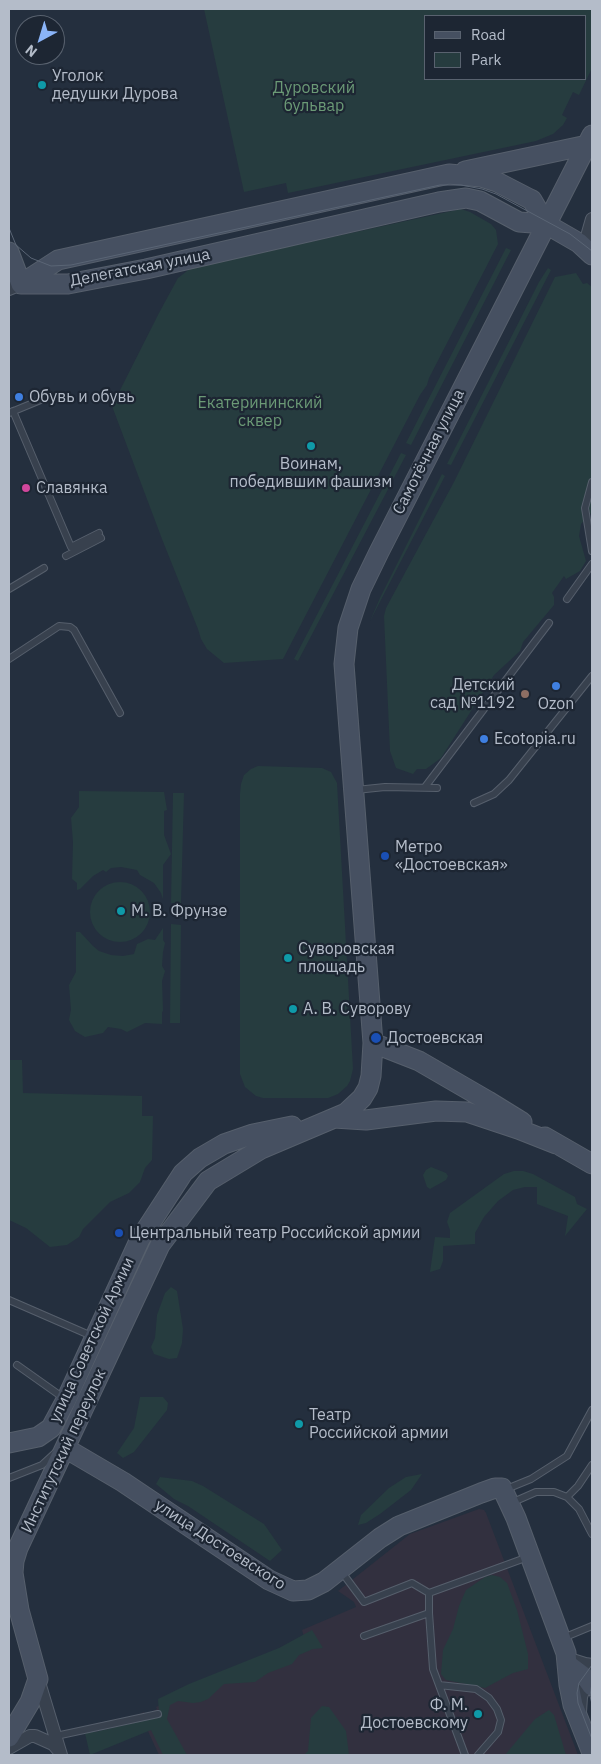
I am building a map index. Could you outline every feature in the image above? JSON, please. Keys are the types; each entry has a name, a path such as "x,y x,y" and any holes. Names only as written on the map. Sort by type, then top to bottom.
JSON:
{"main road":[{"name":"Делегатская улица","path":"15,286 58,260 590,142"},
{"name":"Самотёчная улица","path":"353,790 344,664 345,646 351,617 379,552 546,224 590,142"},
{"name":"Делегатская улица","path":"449,174 470,175 497,182 532,200 546,224"},
{"name":"Делегатская улица","path":"15,286 68,284 146,269 453,199 466,198 480,202 519,222 546,224"},
{"path":"546,224 588,251"},
{"path":"9,252 15,286"},
{"path":"336,1118 354,1107 368,1088 371,1076 373,1043 353,790"},
{"path":"373,1043 419,1061 592,1164"},
{"path":"336,1118 366,1120 436,1111 467,1112 556,1144"},
{"name":"улица Советской Армии","path":"9,1443 38,1437 51,1428 66,1400 140,1239 183,1173 200,1158 224,1144 253,1134 336,1118"},
{"name":"Институтский переулок","path":"38,1679 19,1610 12,1573 14,1561 18,1548 160,1245 200,1189 217,1174 261,1149 305,1128 336,1118"},
{"name":"улица Достоевского","path":"65,1448 123,1482 269,1580 293,1591 308,1590 324,1582 380,1538 399,1526 503,1494"},
{"path":"503,1494 560,1639 567,1661 572,1698 592,1753"},
{"path":"567,1661 591,1675"},
{"path":"9,1737 30,1702 38,1679"}],"street":[{"path":"588,251 592,219"},
{"path":"579,1719 580,1697 591,1675"},
{"name":"Институтский переулок","path":"38,1679 60,1753"},
{"name":"Институтский переулок","path":"9,1748 30,1736 35,1736 53,1744 60,1753"}],"lane":[{"path":"43,399 11,412 71,547 100,536"},
{"path":"592,482 585,508 592,551"},
{"path":"66,556 91,540"},
{"path":"567,599 592,564"},
{"path":"9,589 44,568"},
{"path":"425,787 549,623"},
{"path":"9,659 59,626 70,627 74,630 120,713"},
{"path":"474,804 494,794 509,780 592,676"},
{"path":"353,790 385,787 437,788"},
{"path":"9,1300 95,1337"},
{"path":"17,1366 66,1400"},
{"path":"503,1494 567,1456 592,1410"},
{"path":"9,1478 42,1465 53,1456 75,1428"},
{"path":"567,1497 578,1486 592,1465"},
{"path":"503,1494 554,1492 567,1497 579,1509 592,1534"},
{"path":"429,1593 529,1557"},
{"path":"340,1570 364,1602 412,1583 429,1593"},
{"path":"429,1593 433,1669 465,1755"},
{"path":"364,1636 429,1613"},
{"path":"560,1639 592,1626"},
{"path":"439,1685 476,1689 489,1698 497,1709 501,1720 498,1732 478,1755"},
{"path":"56,1736 158,1714"}],"shaded area":[{"path":"479,1509 484,1510 486,1513 578,1755 159,1755 140,1714 144,1712 145,1715 157,1709 156,1707 304,1637 302,1630 356,1607 354,1602 338,1591 410,1534"}],"green space":[{"name":"Дуровский бульвар","path":"204,9 592,9 592,68 579,95 573,92 562,115 567,118 563,125 553,134 536,141 288,193 286,183 244,192"},
{"name":"Екатерининский сквер","path":"461,209 491,224 496,230 498,244 427,385 420,395 283,659 224,663 207,649 201,639 112,406 159,313 178,278 191,268"},
{"path":"506,248 511,250 411,445 406,443"},
{"path":"548,268 551,270 451,465 447,464 539,282"},
{"path":"576,273 583,284 587,283 592,287 592,512 581,524 579,536 586,561 580,571 566,579 564,576 552,593 554,605 523,642 520,651 494,675 441,758 426,769 417,769 413,774 396,768 390,751 384,616 386,608 454,482 555,277"},
{"path":"401,453 406,455 298,661 294,659"},
{"path":"442,474 445,476 370,621 380,598"},
{"path":"258,766 322,768 331,772 337,783 353,1069 347,1086 338,1094 328,1098 263,1098 256,1096 245,1087 240,1074 240,794 244,775"},
{"path":"79,791 164,792 167,810 164,811 164,835 171,854 163,865 163,899 154,883 140,875 137,870 121,867 111,868 106,872 103,870 77,890 77,883 72,879 73,842 71,818 79,807"},
{"path":"173,793 184,793 181,903 171,903"},
{"path":"120,882 137,887 145,895 150,912 145,929 137,937 120,942 103,937 95,929 90,912 95,895 103,887"},
{"path":"171,924 181,925 180,1023 170,1023"},
{"path":"163,928 163,940 165,943 162,966 165,971 162,981 162,1024 145,1023 127,1032 108,1027 103,1033 85,1037 75,1031 69,1020 71,1010 69,985 76,972 76,932 80,932 99,951 123,956 134,954 137,944 148,939 155,940"},
{"path":"9,1060 22,1060 23,1093 142,1096 142,1116 153,1116 152,1160 145,1168 140,1182 129,1193 110,1202 83,1229 79,1237 67,1245 50,1247 26,1228 9,1220"},
{"path":"431,1167 446,1173 448,1176 446,1180 430,1189 427,1187 423,1175"},
{"path":"514,1171 533,1174 575,1197 577,1204 587,1209 565,1236 568,1216 537,1204 537,1187 513,1190 498,1201 484,1217 475,1233 475,1244 443,1246 443,1261 440,1269 430,1272 435,1237 450,1238 447,1222 450,1213 504,1174"},
{"path":"171,1287 177,1291 183,1329 182,1343 177,1358 169,1359 154,1354 151,1347 155,1338 157,1315 165,1293"},
{"path":"140,1397 163,1397 168,1403 167,1410 134,1452 123,1458 117,1453 134,1428"},
{"path":"422,1474 411,1490 380,1514 366,1523 358,1525 361,1515 389,1488 406,1477"},
{"path":"160,1477 192,1481 203,1486 264,1524 282,1550 270,1561 188,1506 174,1499 156,1484"},
{"path":"492,1575 500,1577 507,1583 517,1610 528,1654 528,1669 513,1673 485,1688 446,1680 441,1674 443,1650 453,1629 459,1606 466,1590 485,1577"},
{"path":"312,1630 323,1648 313,1649 299,1655 292,1664 268,1673 255,1682 224,1684 208,1699 201,1702 178,1701 170,1705 167,1719 187,1755 163,1755 151,1730 90,1755 84,1729 95,1732 133,1723 159,1712 158,1699 189,1684 279,1648"},
{"path":"322,1706 329,1707 346,1731 349,1755 304,1755 308,1751 311,1718"},
{"path":"549,1710 554,1715 566,1755 505,1755 535,1719"}],"tram line":[{"path":"9,228 16,245 31,258 51,266 71,265 440,185 461,185 496,194 570,234 592,251"},
{"path":"592,1665 579,1683 577,1693 578,1703 592,1739"},
{"path":"592,1683 590,1696 592,1704"}],"place":[{"name":"Уголок дедушки Дурова","path":"42,85"},
{"name":"Обувь и обувь","path":"19,397"},
{"name":"Воинам, победившим фашизм","path":"311,446"},
{"name":"Славянка","path":"26,488"},
{"name":"Ozon","path":"556,686"},
{"name":"Детский сад №1192","path":"525,694"},
{"name":"Ecotopia.ru","path":"484,739"},
{"name":"Метро «Достоевская»","path":"385,856"},
{"name":"М. В. Фрунзе","path":"121,911"},
{"name":"Суворовская площадь","path":"288,958"},
{"name":"А. В. Суворову","path":"293,1009"},
{"name":"Достоевская","path":"376,1038"},
{"name":"Центральный театр Российской армии","path":"119,1233"},
{"name":"Театр Российской армии","path":"299,1424"},
{"name":"Ф. М. Достоевскому","path":"478,1714"}]}
